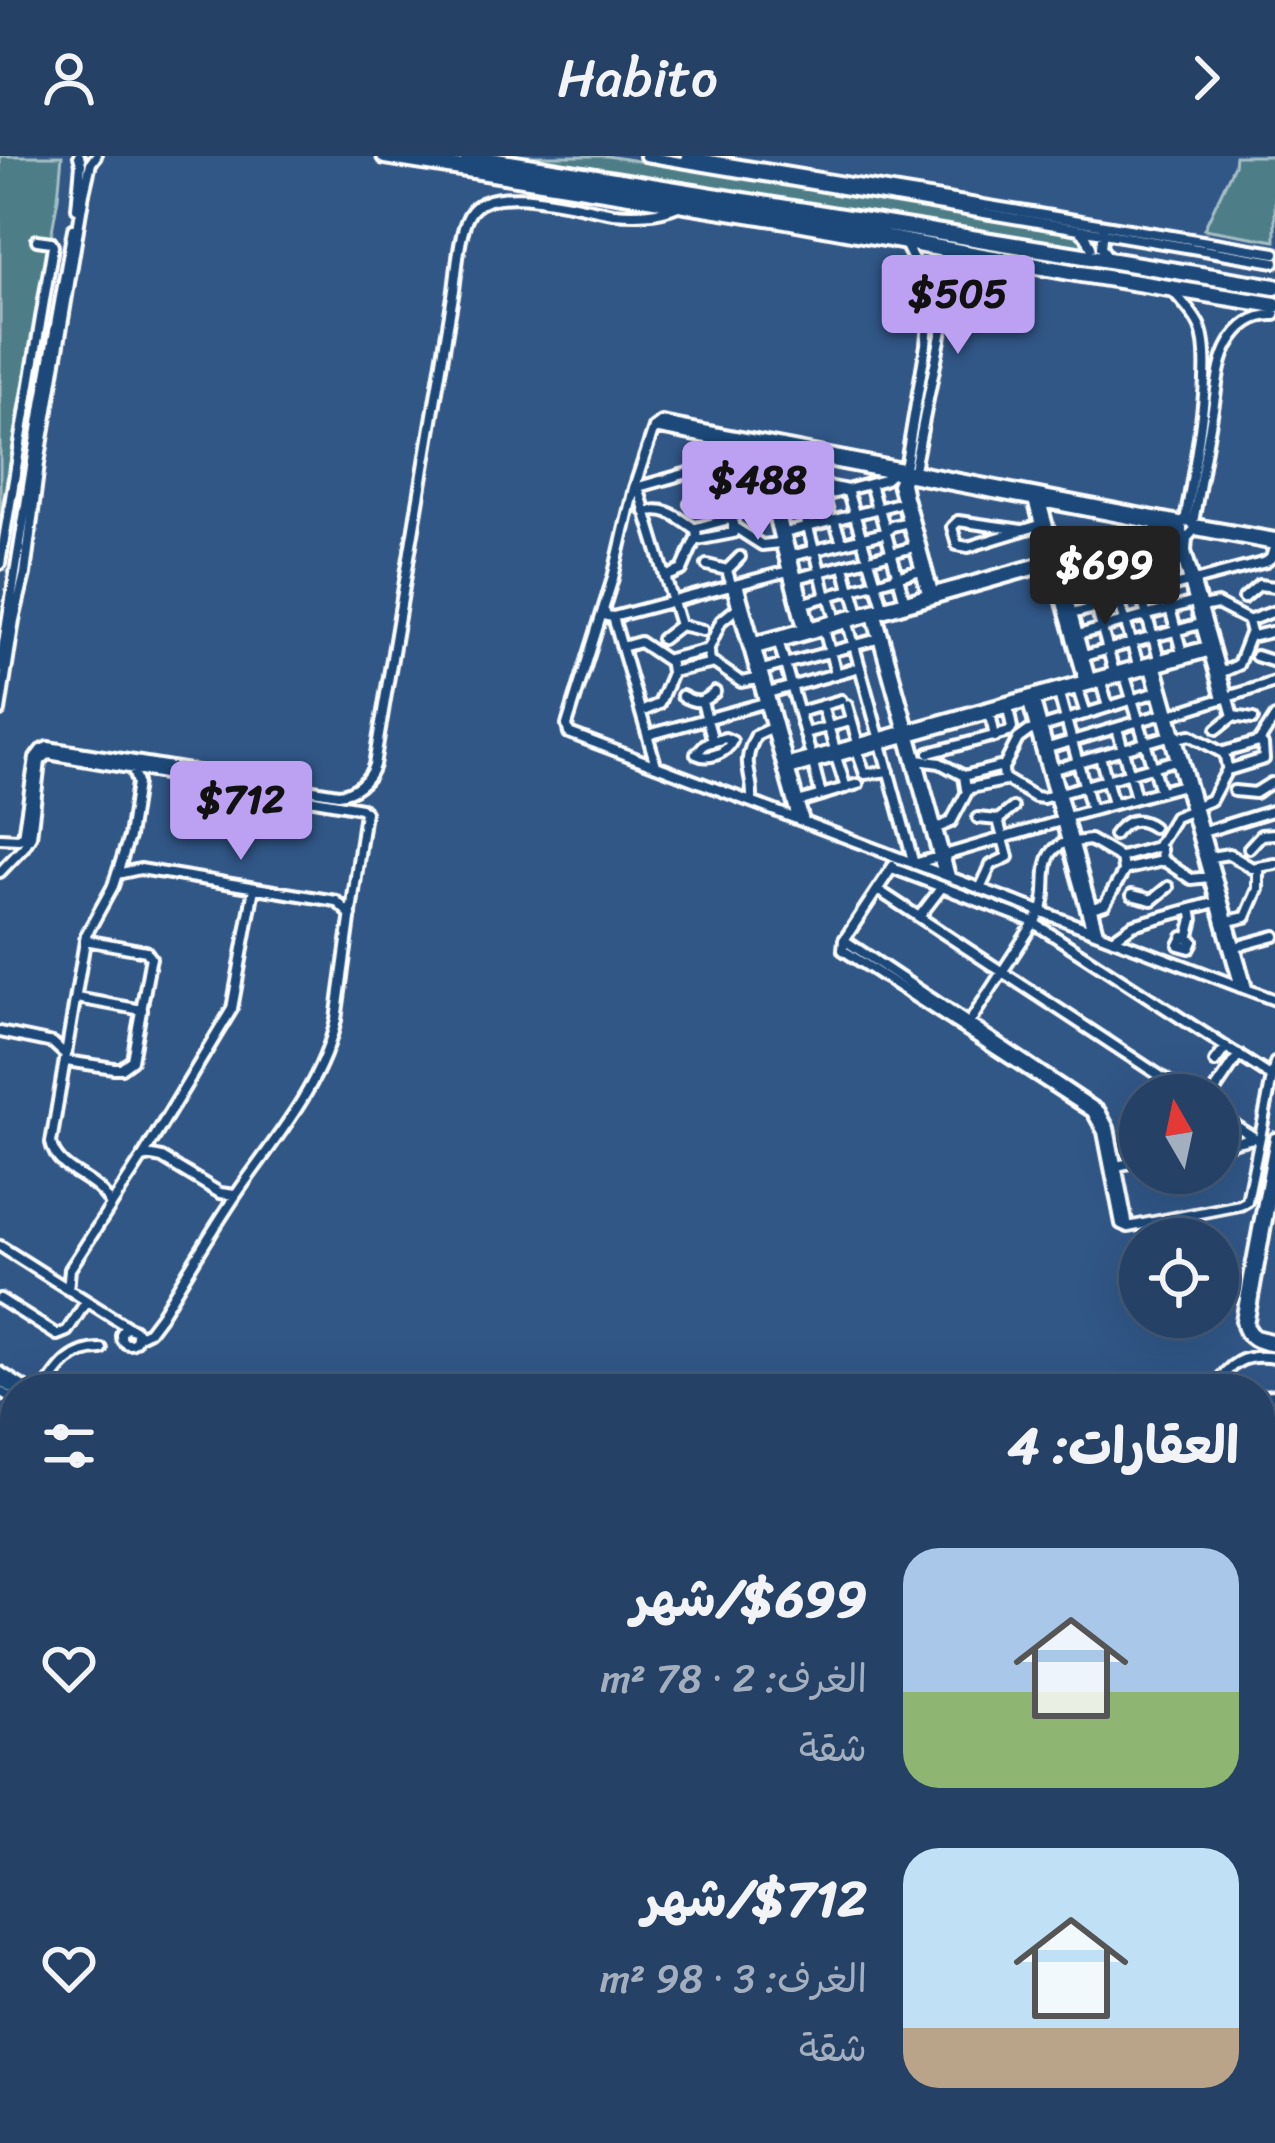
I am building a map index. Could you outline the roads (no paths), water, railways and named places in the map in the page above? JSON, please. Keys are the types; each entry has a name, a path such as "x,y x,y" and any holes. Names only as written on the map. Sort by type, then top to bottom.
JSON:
{"highway":[{"path":"386,156 1275,305"},
{"path":"466,156 1084,251 1275,287"}],"street":[{"path":"0,668 39,464 81,193 79,156"},
{"path":"81,193 95,156"},
{"path":"645,156 1275,258"},
{"path":"686,156 752,170"},
{"path":"3,840 23,836 35,758 46,748 341,794 370,776 466,222 476,207 504,197 630,214 659,212 685,203"},
{"path":"931,200 1077,228 1100,227 1162,238"},
{"path":"1084,251 1100,227"},
{"path":"1100,227 1107,255"},
{"path":"1077,228 1086,236 1084,251"},
{"path":"1107,255 1108,242 1121,234"},
{"path":"0,564 53,246 37,240"},
{"path":"903,241 928,292 912,457"},
{"path":"930,593 897,482 912,457 948,300 964,279 1013,262"},
{"path":"1171,289 1195,317 1205,346 1205,378 1183,531 1183,561 1192,582"},
{"path":"1224,699 1183,531 1226,350 1249,322 1275,315"},
{"path":"928,322 942,325"},
{"path":"1183,531 1096,508 662,422 653,428 608,614 567,730 1275,1000"},
{"path":"653,428 759,450 833,458"},
{"path":"636,487 759,450"},
{"path":"759,450 774,502"},
{"path":"759,450 788,571 807,627"},
{"path":"790,478 795,454"},
{"path":"813,483 818,462"},
{"path":"698,470 704,491"},
{"path":"774,502 801,502 904,473"},
{"path":"778,481 790,478 847,490"},
{"path":"732,523 745,491 765,483"},
{"path":"870,484 905,603"},
{"path":"636,487 680,626"},
{"path":"985,487 1183,531 1275,543 1269,560 1071,618"},
{"path":"847,490 858,539 882,603"},
{"path":"704,491 724,494"},
{"path":"690,504 704,491"},
{"path":"824,496 842,543"},
{"path":"1037,501 1054,561"},
{"path":"1037,501 1071,618 1094,734"},
{"path":"801,502 834,614"},
{"path":"732,523 762,544 902,502"},
{"path":"902,502 930,593"},
{"path":"645,512 669,511 696,533"},
{"path":"1140,520 1143,533"},
{"path":"1022,530 958,521 952,530 961,548 992,540 1022,530 1040,524"},
{"path":"791,556 908,522"},
{"path":"696,533 732,523"},
{"path":"991,526 992,540"},
{"path":"755,645 1143,533 1183,531"},
{"path":"1100,549 1183,531"},
{"path":"665,578 682,570 696,533"},
{"path":"783,538 807,627"},
{"path":"797,578 914,547"},
{"path":"1116,547 1120,601 1138,665"},
{"path":"727,570 740,557"},
{"path":"1072,586 1081,588 1183,561"},
{"path":"1255,565 1259,585"},
{"path":"706,566 727,570"},
{"path":"844,566 856,606"},
{"path":"1159,567 1183,653"},
{"path":"727,570 755,645 801,821"},
{"path":"804,603 921,570"},
{"path":"608,614 788,571"},
{"path":"1135,574 1153,637 1157,692 1183,785 1203,832 1210,873 1228,921 1244,988"},
{"path":"777,642 807,627 874,615 930,593 986,580"},
{"path":"0,711 18,583"},
{"path":"734,585 737,608 761,676"},
{"path":"1090,585 1114,672"},
{"path":"1244,598 1259,585 1275,587"},
{"path":"1078,635 1198,605 1217,604 1248,620 1275,611"},
{"path":"672,673 709,664 721,621 737,608"},
{"path":"608,614 657,766"},
{"path":"874,615 942,856"},
{"path":"874,615 947,876"},
{"path":"1071,618 1084,656 1084,683"},
{"path":"847,619 914,864"},
{"path":"1220,673 1239,664 1251,633 1248,620"},
{"path":"1084,656 1203,623"},
{"path":"1203,623 1233,716"},
{"path":"662,639 680,626 703,630"},
{"path":"1251,633 1275,631"},
{"path":"824,633 836,674"},
{"path":"668,661 709,655 741,682 785,664 878,639"},
{"path":"802,640 807,658"},
{"path":"622,647 640,642 668,661 672,673 659,704 640,712"},
{"path":"777,642 810,752"},
{"path":"1084,683 1125,676 1183,653 1208,649"},
{"path":"908,733 1208,649"},
{"path":"1256,656 1275,662"},
{"path":"1155,665 1216,902 1244,988"},
{"path":"648,735 860,667"},
{"path":"1125,676 1160,791"},
{"path":"1101,682 1108,707"},
{"path":"1048,748 1275,682"},
{"path":"682,696 702,702 716,692"},
{"path":"1005,779 1003,768 1018,739 1039,728 1157,692"},
{"path":"789,766 1053,693"},
{"path":"1053,693 1091,810"},
{"path":"766,698 801,821"},
{"path":"702,702 713,741"},
{"path":"1032,702 1053,775"},
{"path":"799,712 844,703 862,771 868,775 889,771"},
{"path":"822,705 846,788"},
{"path":"934,729 934,752 975,742 1012,730 1008,708"},
{"path":"979,715 995,736"},
{"path":"975,742 979,715"},
{"path":"1217,729 1233,716 1253,719"},
{"path":"1223,753 1258,742 1275,717"},
{"path":"805,734 851,721"},
{"path":"952,724 957,746"},
{"path":"752,802 746,758 756,735 771,728"},
{"path":"1039,728 1095,932"},
{"path":"1117,728 1129,773 1131,820"},
{"path":"966,1026 1041,912 1047,899 1043,874 1058,845 1090,840 1121,858 1157,848 1174,817 1211,800 1228,768 1223,753 1190,735 1100,756 1053,775"},
{"path":"1258,742 1265,758"},
{"path":"789,766 859,748"},
{"path":"0,872 31,836 40,761 45,755 361,808 365,815 328,1049 309,1088 152,1329 135,1332 0,1246"},
{"path":"1100,756 1113,804"},
{"path":"1228,768 1265,758 1275,764"},
{"path":"918,760 940,763 964,776 1003,768"},
{"path":"937,828 951,822 968,790 1005,779 1035,797 1176,760"},
{"path":"111,1206 100,1189 61,1163 51,1140 85,940 125,853 137,783 132,767"},
{"path":"814,767 821,795"},
{"path":"137,783 150,770"},
{"path":"964,776 968,790"},
{"path":"1234,791 1255,794 1271,783"},
{"path":"798,802 858,784"},
{"path":"914,864 1183,785"},
{"path":"1250,848 1257,838 1271,834 1255,794"},
{"path":"978,818 998,820 1013,808"},
{"path":"1203,832 1275,810"},
{"path":"980,889 991,865 1008,857 998,820"},
{"path":"1114,836 1131,820 1153,827"},
{"path":"3,840 23,849"},
{"path":"1157,848 1163,860 1191,879 1210,873"},
{"path":"125,853 140,869"},
{"path":"1210,857 1228,854 1245,866 1258,868 1275,864"},
{"path":"898,858 844,940 843,950 1092,1112 1113,1167 1121,1223 1128,1227 1249,1198 1275,1064"},
{"path":"1088,901 1105,904 1124,871 1121,858"},
{"path":"1124,871 1163,860"},
{"path":"892,868 1034,922 1272,1077"},
{"path":"1228,921 1246,916 1258,889 1258,868"},
{"path":"117,874 140,869 336,901 356,892"},
{"path":"919,917 942,886"},
{"path":"1152,900 1168,887"},
{"path":"68,1290 70,1269 232,1009 254,888"},
{"path":"878,890 1157,1074"},
{"path":"1132,895 1152,900"},
{"path":"1152,900 1158,918"},
{"path":"336,901 352,916"},
{"path":"1113,939 1125,928 1216,902"},
{"path":"1188,938 1191,909"},
{"path":"1235,947 1275,936"},
{"path":"0,1032 47,1041 59,1046 66,1058 114,1068 127,1065 135,1054 149,954 85,940"},
{"path":"77,998 142,1010"},
{"path":"47,1041 70,1032"},
{"path":"1215,1062 1226,1047"},
{"path":"1227,1074 1239,1055"},
{"path":"1239,1127 1258,1138"},
{"path":"156,1134 162,1158"},
{"path":"1239,1142 1258,1138"},
{"path":"1275,1138 1248,1321 1248,1331 1275,1344"},
{"path":"142,1158 162,1158 220,1193 236,1195"},
{"path":"1113,1167 1119,1166"},
{"path":"1268,1194 1275,1175"},
{"path":"100,1189 121,1190"},
{"path":"220,1193 227,1210"},
{"path":"48,1277 70,1269"},
{"path":"0,1299 57,1335 67,1331 86,1302"},
{"path":"114,1344 115,1318"},
{"path":"55,1374 80,1353 133,1342 135,1332"},
{"path":"1223,1374 1244,1358 1275,1358"}]}
